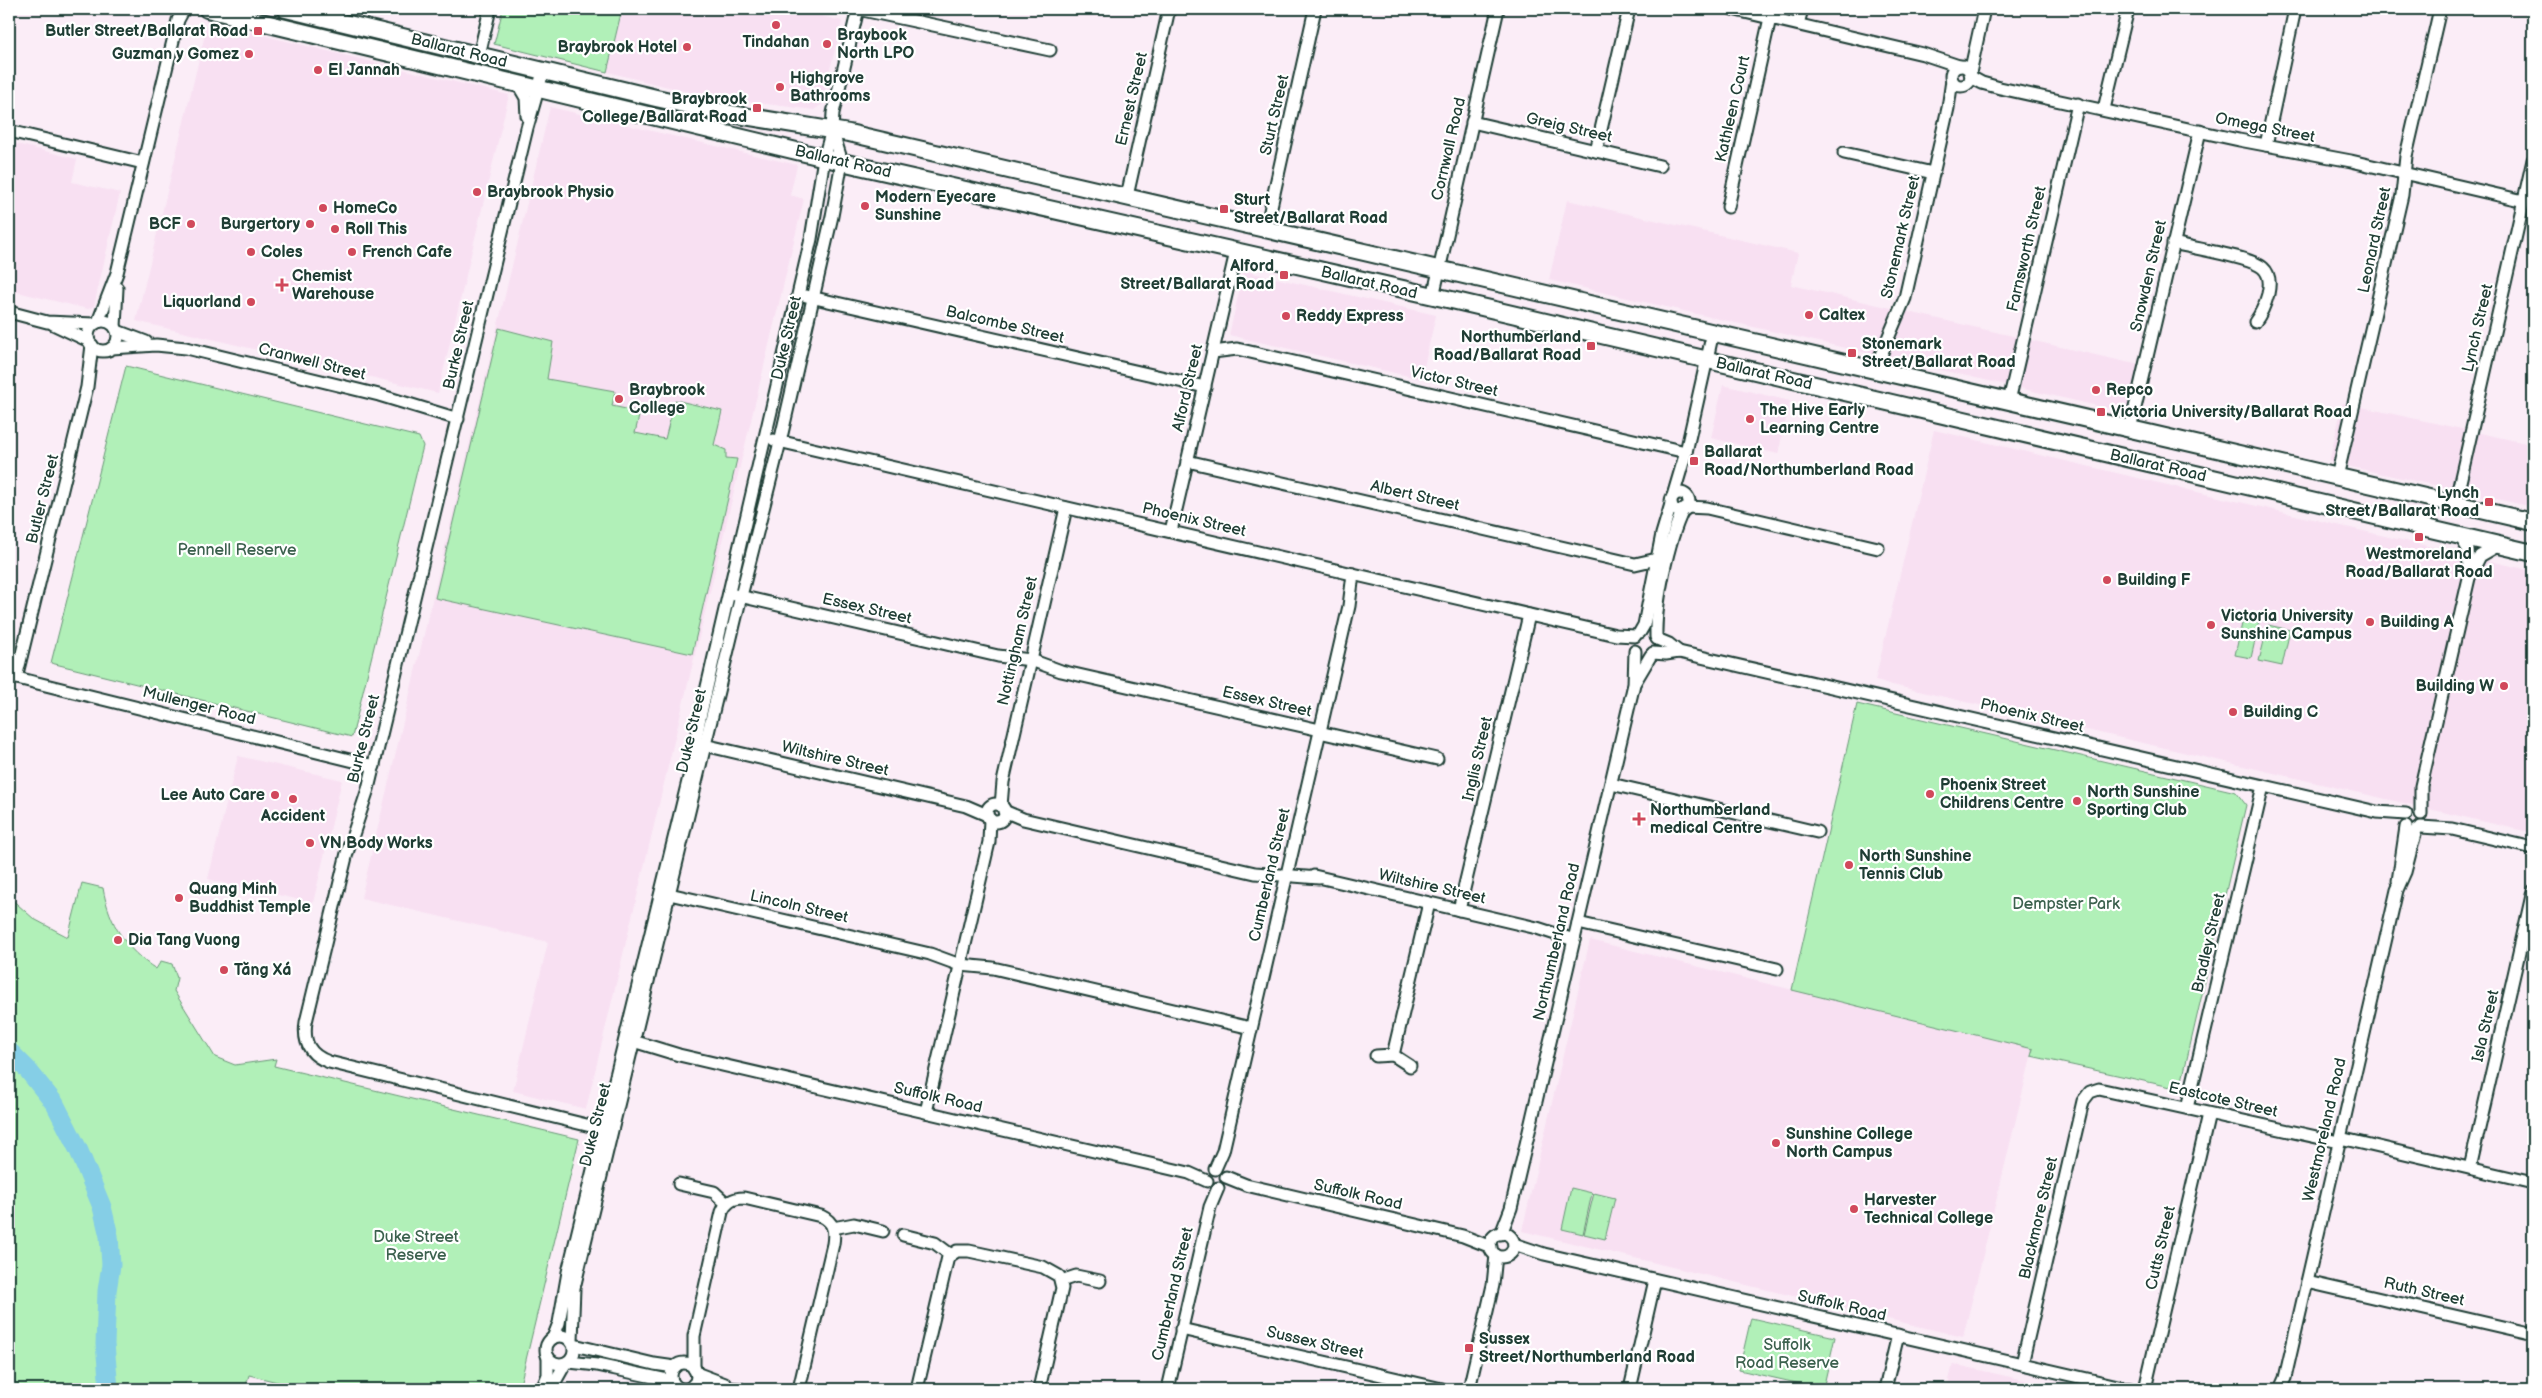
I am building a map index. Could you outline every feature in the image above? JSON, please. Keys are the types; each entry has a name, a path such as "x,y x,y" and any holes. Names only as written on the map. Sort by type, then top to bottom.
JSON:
{"highway":[{"name":"Ballarat Road","path":"207,9 519,86 824,158 1707,360 2533,552"},
{"name":"Ballarat Road","path":"286,9 543,72 725,113 832,130 1127,196 1439,268 1674,325 1713,332 1875,369 2130,430 2533,522"}],"street":[{"path":"91,343 89,332 103,313 117,273 178,20 184,9"},
{"path":"479,55 490,9"},
{"path":"858,9 1050,50"},
{"name":"Duke Street","path":"701,744 728,593 799,294 817,209 824,158 832,130 836,94 858,9"},
{"name":"Ernest Street","path":"1127,196 1169,9"},
{"name":"Sturt Street","path":"1266,229 1315,9"},
{"name":"Cornwall Road","path":"1433,297 1498,9"},
{"path":"1596,151 1629,9"},
{"name":"Omega Street","path":"1732,9 1935,58 1961,76 2000,88 2524,201"},
{"path":"1798,24 1802,9"},
{"path":"1961,76 1975,47 1984,9"},
{"path":"2104,109 2128,9"},
{"path":"2266,145 2295,9"},
{"name":"Leonard Street","path":"2337,477 2402,196 2406,156 2440,9"},
{"name":"Kathleen Court","path":"1728,207 1770,18"},
{"name":"Burke Street","path":"543,72 527,128 374,766 347,853 306,1022 305,1038 309,1049 316,1057 329,1062 607,1130"},
{"name":"Stonemark Street","path":"1875,369 1905,298 1948,108 1961,76"},
{"name":"Burke Street","path":"519,86 528,107 527,128"},
{"name":"Farnsworth Street","path":"2009,401 2078,104"},
{"name":"Greig Street","path":"1472,122 1660,166"},
{"path":"9,130 143,163"},
{"name":"Duke Street","path":"553,1338 559,1323 568,1272 630,1044 701,744 780,442 832,216 842,162 832,130"},
{"name":"Snowden Street","path":"2130,430 2200,131"},
{"path":"1844,153 1933,173"},
{"name":"Lynch Street","path":"2455,504 2533,160"},
{"path":"2173,243 2250,261 2263,268 2269,277 2269,288 2261,314 2255,322"},
{"name":"Alford Street","path":"1171,531 1236,252"},
{"path":"9,312 47,322 91,343 99,350 110,349 117,341 117,273"},
{"name":"Balcombe Street","path":"799,294 1204,387"},
{"path":"47,322 96,323 107,321 116,329"},
{"name":"Cranwell Street","path":"116,329 156,345"},
{"name":"Northumberland Road","path":"1469,1389 1634,684 1636,641 1644,625 1657,559 1686,452 1713,332"},
{"name":"Butler Street","path":"13,677 87,387 91,343"},
{"name":"Cranwell Street","path":"110,349 156,345 205,352 379,395 458,419"},
{"name":"Butler Street","path":"87,387 110,349"},
{"name":"Victor Street","path":"1213,352 1237,349 1686,452"},
{"name":"Phoenix Street","path":"765,439 1171,531 1636,641"},
{"name":"Northumberland Road","path":"1656,638 1658,602 1676,526 1687,504 1686,452"},
{"name":"Albert Street","path":"1187,461 1635,564 1648,572 1653,579"},
{"path":"1672,500 1677,510 1687,504 1878,548"},
{"name":"Nottingham Street","path":"926,1112 1066,508"},
{"name":"Westmoreland Road","path":"2460,536 2468,549 2469,578"},
{"name":"Westmoreland Road","path":"2280,1389 2285,1384 2398,890 2405,872 2413,821 2469,578 2480,556 2499,545"},
{"name":"Albert Street","path":"1635,564 1657,559"},
{"name":"Cumberland Street","path":"1168,1389 1356,575"},
{"name":"Essex Street","path":"728,593 1437,759"},
{"name":"Inglis Street","path":"1459,910 1529,615"},
{"path":"1649,632 1656,638 1657,648 1652,654 1643,656 1636,641 1649,632"},
{"name":"Phoenix Street","path":"1656,638 1670,644 1680,652"},
{"name":"Phoenix Street","path":"1652,654 1680,652 2533,848"},
{"name":"Northumberland Road","path":"1634,684 1652,654"},
{"name":"Mullenger Road","path":"13,677 374,766"},
{"name":"Wiltshire Street","path":"701,744 1023,820 1255,872 1319,878 1537,928 1576,932 1777,969"},
{"path":"1611,784 1817,832"},
{"name":"Bradley Street","path":"2187,1108 2263,786"},
{"name":"Isla Street","path":"2470,1168 2533,891"},
{"name":"Lincoln Street","path":"665,893 1251,1028"},
{"path":"1393,1055 1429,904"},
{"name":"Suffolk Road","path":"630,1044 2132,1389"},
{"path":"1376,1056 1393,1055 1410,1066"},
{"name":"Eastcote Street","path":"2099,1089 2533,1182"},
{"name":"Blackmore Street","path":"2022,1364 2084,1101 2090,1092 2099,1089"},
{"name":"Cutts Street","path":"2145,1389 2209,1114"},
{"name":"Duke Street","path":"573,1343 574,1288 607,1130"},
{"path":"679,1184 714,1192 727,1204"},
{"path":"690,1387 695,1371 694,1336 722,1212 727,1204 738,1198 821,1216 831,1222 834,1228 833,1244 799,1389"},
{"path":"834,1228 854,1224 883,1231"},
{"path":"903,1235 935,1243 951,1255"},
{"path":"917,1389 948,1257 957,1251 969,1250 1049,1269 1061,1281 1061,1293 1038,1389"},
{"path":"1061,1281 1076,1276 1100,1281"},
{"path":"1630,1389 1656,1280"},
{"name":"Ruth Street","path":"2307,1282 2533,1334"},
{"name":"Sussex Street","path":"1181,1329 1442,1389"},
{"path":"1885,1389 1898,1335"},
{"path":"542,1389 548,1375 546,1348 553,1338 564,1336 573,1343 654,1364 677,1366 687,1364 695,1371 738,1389"},
{"path":"674,1385 671,1374 694,1336"},
{"path":"551,1389 574,1354 573,1343"},
{"path":"548,1357 555,1363 597,1365 681,1388 738,1389"}],"shaded area":[{"path":"622,9 793,9 842,21 821,105 814,110 709,97 607,72"},
{"name":"HomeCo","path":"208,22 509,95 438,393 136,321"},
{"path":"550,107 797,165 790,195 804,199 586,1109 513,1091 548,942 361,898"},
{"path":"9,142 77,159 72,182 120,193 94,306 88,309 9,290"},
{"path":"1567,200 1798,253 1791,285 2152,368 2141,416 1549,280"},
{"path":"1244,271 1436,315 1421,379 1229,335"},
{"name":"The Hive Early Learning Centre","path":"1723,385 1790,401 1778,454 1711,438"},
{"path":"2343,403 2530,444 2533,437 2533,507 2329,462"},
{"name":"Victoria University Sunshine Campus","path":"1934,430 2533,571 2533,833 1875,681"},
{"path":"238,756 342,780 313,903 270,893 269,895 208,879"},
{"name":"Sunshine College North Campus","path":"1590,940 2033,1049 1963,1337 1522,1231"},
{"path":"1953,1364 2063,1389 1947,1389"}],"green space":[{"path":"503,9 622,9 607,72 494,44"},
{"path":"499,328 553,342 547,379 615,391 612,406 640,412 635,433 665,439 675,400 722,411 714,445 726,450 726,458 737,459 692,654 435,598"},
{"name":"Pennell Reserve","path":"126,366 419,437 423,446 352,737 51,663"},
{"path":"2243,619 2259,623 2251,658 2235,655"},
{"path":"2268,625 2290,630 2282,666 2259,661"},
{"name":"Dempster Park","path":"1857,704 2236,792 2246,805 2180,1089 2031,1056 2033,1049 1792,990"},
{"name":"Duke Street Reserve","path":"82,883 103,888 110,913 120,935 145,962 156,969 161,961 172,964 177,978 174,991 215,1057 235,1065 276,1059 274,1066 579,1139 519,1389 306,1389 249,1375 245,1389 9,1389 9,897 34,919 68,937"},
{"path":"1571,1188 1592,1193 1583,1234 1562,1229"},
{"path":"1594,1193 1615,1198 1605,1239 1584,1234"},
{"name":"Suffolk Road Reserve","path":"1751,1318 1835,1337 1823,1389 1739,1370"}],"waterway":[{"path":"9,1051 27,1069 55,1104 79,1151 102,1207 109,1236 111,1265 107,1291 105,1344 109,1389"}],"place":[{"name":"Tindahan","path":"776,25"},
{"name":"Butler Street/Ballarat Road","path":"258,31"},
{"name":"Braybook North LPO","path":"827,44"},
{"name":"Braybrook Hotel","path":"687,47"},
{"name":"Guzman y Gomez","path":"249,54"},
{"name":"El Jannah","path":"318,70"},
{"name":"Highgrove Bathrooms","path":"780,87"},
{"name":"Braybrook College/Ballarat Road","path":"757,108"},
{"name":"Braybrook Physio","path":"477,192"},
{"name":"Modern Eyecare Sunshine","path":"865,206"},
{"name":"HomeCo","path":"323,208"},
{"name":"Sturt Street/Ballarat Road","path":"1224,209"},
{"name":"BCF","path":"191,224"},
{"name":"Burgertory","path":"310,224"},
{"name":"Roll This","path":"335,229"},
{"name":"Coles","path":"251,252"},
{"name":"French Cafe","path":"352,252"},
{"name":"Alford Street/Ballarat Road","path":"1284,275"},
{"name":"Chemist Warehouse","path":"282,285"},
{"name":"Liquorland","path":"251,302"},
{"name":"Caltex","path":"1809,315"},
{"name":"Reddy Express","path":"1286,316"},
{"name":"Northumberland Road/Ballarat Road","path":"1591,346"},
{"name":"Stonemark Street/Ballarat Road","path":"1852,353"},
{"name":"Repco","path":"2096,390"},
{"name":"Braybrook College","path":"619,399"},
{"name":"Victoria University/Ballarat Road","path":"2101,412"},
{"name":"The Hive Early Learning Centre","path":"1750,419"},
{"name":"Ballarat Road/Northumberland Road","path":"1694,461"},
{"name":"Lynch Street/Ballarat Road","path":"2489,502"},
{"name":"Westmoreland Road/Ballarat Road","path":"2419,537"},
{"name":"Building F","path":"2107,580"},
{"name":"Building A","path":"2370,622"},
{"name":"Victoria University Sunshine Campus","path":"2211,625"},
{"name":"Building W","path":"2504,686"},
{"name":"Building C","path":"2233,712"},
{"name":"Phoenix Street Childrens Centre","path":"1930,794"},
{"name":"Lee Auto Care","path":"275,795"},
{"name":"Accident","path":"293,799"},
{"name":"North Sunshine Sporting Club","path":"2077,801"},
{"name":"Northumberland medical Centre","path":"1639,819"},
{"name":"VN Body Works","path":"310,843"},
{"name":"North Sunshine Tennis Club","path":"1849,865"},
{"name":"Quang Minh Buddhist Temple","path":"179,898"},
{"name":"Dia Tang Vuong","path":"118,940"},
{"name":"Tăng Xá","path":"224,970"},
{"name":"Sunshine College North Campus","path":"1776,1143"},
{"name":"Harvester Technical College","path":"1854,1209"},
{"name":"Sussex Street/Northumberland Road","path":"1469,1348"}]}
